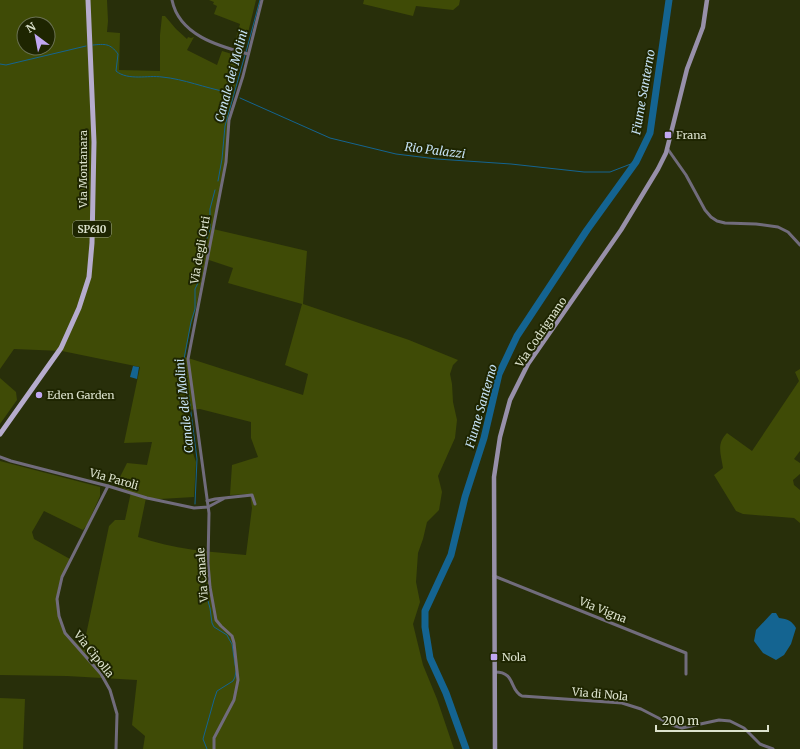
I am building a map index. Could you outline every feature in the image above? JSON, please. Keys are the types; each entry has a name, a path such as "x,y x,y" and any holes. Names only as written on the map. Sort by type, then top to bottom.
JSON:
{"main road":[{"name":"Via Montanara","path":"0,434 61,348 79,308 89,276 92,243 94,142 88,0"}],"street":[{"path":"172,0 178,16 190,30 214,44 247,54"},
{"name":"Via degli Orti","path":"208,507 188,359 226,162 229,120 262,0"},
{"name":"Via Codrignano","path":"495,749 494,477 500,436 510,400 528,364 621,230 658,170 667,148 687,69 703,27 707,0"},
{"path":"667,148 686,175 705,210 711,217 717,221 725,223 756,224 778,227 788,232 800,245"},
{"name":"Via Paroli","path":"0,457 108,486 146,498 194,508 208,507 223,499"},
{"name":"Via Cipolla","path":"108,486 62,577 57,599 58,616 65,633 101,674 110,690 117,714 116,749"},
{"name":"Via Paroli","path":"207,501 252,495 254,504"},
{"name":"Via Canale","path":"208,507 208,563 213,609 218,623 232,636 238,680 234,700 214,738 214,749"},
{"name":"Via Vigna","path":"494,576 686,653 686,674"},
{"name":"Via di Nola","path":"495,672 500,672 508,676 511,679 516,693 522,696 622,703 642,709 672,725 682,728 718,720 730,721 744,728 760,744 773,749"}],"green space":[{"path":"0,0 107,0 107,32 120,33 119,70 160,71 160,35 162,16 165,16 187,39 188,37 194,37 187,50 217,65 222,51 242,57 229,115 226,162 213,229 307,251 303,304 409,340 458,360 453,365 450,374 453,402 457,420 455,438 438,476 442,492 439,510 427,522 418,553 416,582 420,602 413,624 423,665 437,699 454,749 143,749 145,736 132,725 137,680 67,676 0,675 0,461 100,487 100,496 87,525 83,530 44,511 32,532 34,539 70,559 58,588 59,620 68,635 83,649 109,526 115,520 125,520 131,492 116,485 127,463 147,465 152,442 124,443 140,367 62,351 14,349 0,369","holes":["206,259 233,268 228,283 302,304 285,365 308,374 303,395 185,357","200,409 251,422 251,438 258,457 232,465 230,495 250,494 252,508 246,555 178,547 138,537 146,498 160,499 194,497 196,462 182,421 188,410"]},
{"path":"209,0 256,0 244,49 232,44 235,42 240,24 214,14 217,6 213,4 214,2"},
{"path":"364,0 460,0 459,5 453,10 416,6 413,16 363,4"},
{"path":"800,369 800,451 794,459 800,463 800,474 793,480 794,485 800,490 800,523 794,518 743,514 736,511 714,475 723,468 720,449 721,441 727,433 752,451 799,381 795,372"},
{"path":"0,378 16,392 17,400 0,424"},
{"path":"0,698 25,699 23,749 0,749"}],"water":[{"path":"133,366 139,367 137,379 130,377"},
{"path":"772,613 776,613 779,618 789,621 796,628 791,644 784,655 776,660 763,653 754,641 756,630"}],"waterway":[{"name":"Canale dei Molini","path":"246,52 260,0"},
{"name":"Fiume Santerno","path":"466,749 446,693 430,658 425,627 425,611 451,555 465,497 484,438 499,374 517,336 587,230 636,162 650,133 669,0"},
{"name":"Rio Palazzi","path":"93,45 107,45 115,50 118,54 116,71 126,76 170,78 227,92"},
{"name":"Rio Palazzi","path":"0,64 6,65 86,46"},
{"name":"Canale dei Molini","path":"218,181 225,126 245,55"},
{"name":"Rio Palazzi","path":"240,98 330,138 396,154 584,172 610,172 636,162"},
{"name":"Canale dei Molini","path":"195,504 197,459 184,359 195,309 195,289 198,283 201,256 210,229 210,209 215,190"},
{"name":"Canale dei Molini","path":"202,555 205,569 204,587 210,608 212,623 214,627 227,635 232,644 236,671 233,681 217,691 203,739 207,749"}],"place":[{"name":"Frana","path":"668,135"},
{"name":"Eden Garden","path":"39,395"},
{"name":"Nola","path":"494,657"}]}
